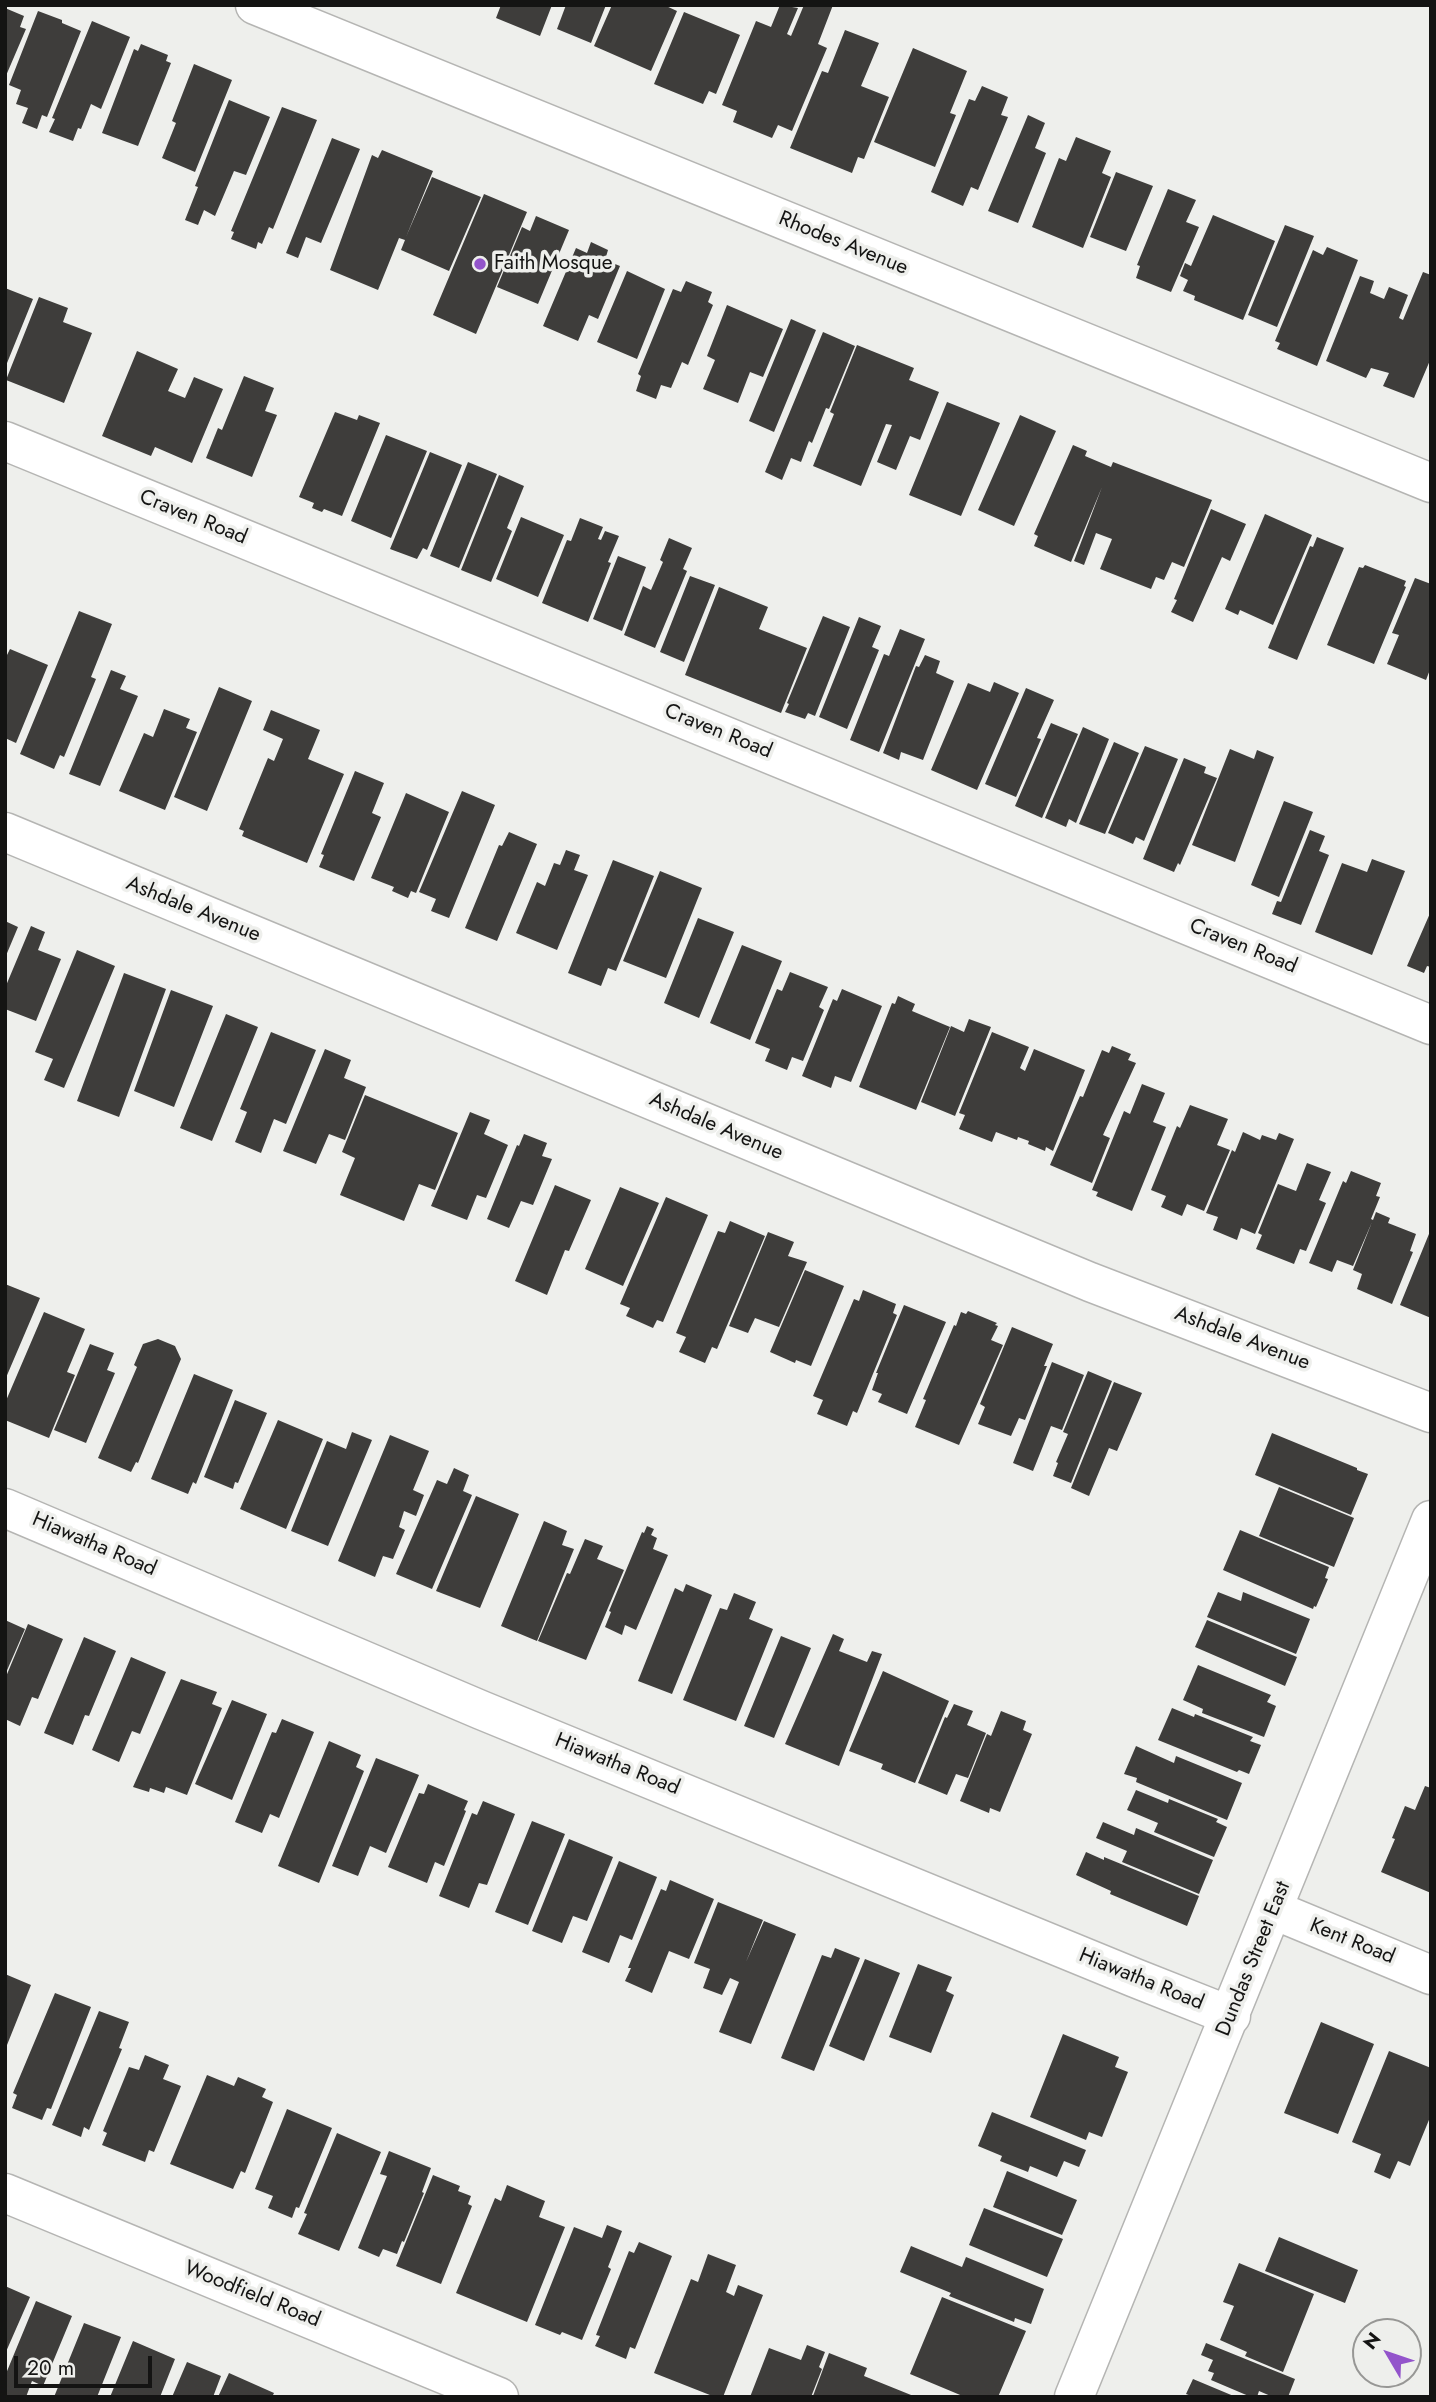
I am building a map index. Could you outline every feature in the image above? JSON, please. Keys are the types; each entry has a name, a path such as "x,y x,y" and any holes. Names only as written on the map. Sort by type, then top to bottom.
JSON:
{"street":[{"name":"Rhodes Avenue","path":"255,5 1431,483"},
{"name":"Craven Road","path":"5,441 1431,1025"},
{"name":"Ashdale Avenue","path":"5,832 1090,1282 1431,1413"},
{"name":"Hiawatha Road","path":"5,1508 481,1710 1122,1973 1231,2015"},
{"name":"Dundas Street East","path":"1074,2397 1431,1520"},
{"name":"Kent Road","path":"1274,1910 1431,1975"},
{"name":"Woodfield Road","path":"5,2193 499,2397"}],"building":[{"path":"501,5 552,5 540,36 496,18"},
{"path":"566,5 606,5 591,43 557,29"},
{"path":"612,5 664,5 677,11 651,71 594,46"},
{"path":"780,5 798,8 787,34 791,36 804,5 833,5 818,44 827,48 792,131 778,125 772,138 733,122 737,111 722,105 756,21 771,27"},
{"path":"5,8 24,16 20,27 26,29 5,78"},
{"path":"38,11 81,31 47,117 42,115 37,129 22,123 28,108 16,104 21,90 9,85"},
{"path":"684,12 740,35 716,94 709,91 703,104 654,84"},
{"path":"92,21 130,37 101,109 91,104 73,141 49,132 55,119 52,118"},
{"path":"845,30 879,43 861,86 889,97 864,159 858,157 852,173 790,148 822,71 828,73"},
{"path":"141,44 168,55 166,61 171,63 138,146 102,133 134,49 138,51"},
{"path":"913,48 967,71 950,113 956,115 935,167 874,142"},
{"path":"194,64 232,80 195,172 162,158 176,123 172,121"},
{"path":"982,86 1008,97 1001,115 1008,117 978,190 971,187 963,206 931,192 969,99 975,101"},
{"path":"229,100 270,117 246,175 234,171 215,216 204,210 198,225 185,220 198,187 195,186"},
{"path":"282,107 317,120 273,229 269,227 262,244 258,242 256,249 231,239 234,232 231,231"},
{"path":"1028,115 1045,123 1035,148 1046,153 1018,223 988,211"},
{"path":"1076,137 1111,151 1102,173 1111,177 1083,248 1032,227 1059,158 1066,161"},
{"path":"332,138 360,149 321,243 306,237 298,258 286,253"},
{"path":"382,150 433,171 406,237 432,177 481,197 449,271 401,250 405,240 399,238 378,290 330,270 372,155 378,158"},
{"path":"1116,172 1153,186 1126,251 1090,237"},
{"path":"1168,189 1196,200 1186,222 1199,227 1171,292 1136,278 1140,266 1137,265"},
{"name":"Faith Mosque","path":"484,194 527,212 476,334 433,315"},
{"path":"1213,215 1275,241 1243,320 1194,300 1195,296 1183,291 1188,280 1180,276 1185,263 1191,266"},
{"path":"536,216 569,230 538,304 497,287 522,227 530,231"},
{"path":"1285,225 1314,236 1277,327 1248,315"},
{"path":"591,242 608,250 605,260 620,266 598,319 589,315 578,341 543,326 576,248 587,253"},
{"path":"1327,247 1358,260 1317,366 1277,349 1280,343 1275,341 1313,250 1323,255"},
{"path":"627,271 665,289 637,359 597,342"},
{"path":"1423,272 1431,275 1431,358 1414,398 1383,386 1389,373 1371,368 1366,378 1326,361 1360,276 1374,281 1370,293 1384,299 1389,287 1408,295 1399,318 1403,320"},
{"path":"686,281 712,292 708,302 713,305 688,365 682,362 671,388 661,385 656,399 636,391 641,376 638,374 673,289 681,292"},
{"path":"5,288 33,299 5,368"},
{"path":"39,297 68,308 63,322 92,333 64,403 6,380"},
{"path":"727,305 783,329 763,377 750,372 738,403 703,389 715,360 707,356"},
{"path":"791,319 816,330 774,432 749,421"},
{"path":"823,332 855,346 812,443 809,441 801,462 791,458 782,480 765,472"},
{"path":"857,345 914,368 909,380 939,392 920,440 910,436 896,470 877,462 892,425 886,424 861,486 813,466 834,414 830,412"},
{"path":"137,351 178,369 168,391 185,398 194,377 223,389 192,463 155,447 151,456 102,436"},
{"path":"244,376 274,388 265,411 277,415 252,477 206,458 218,428 222,430"},
{"path":"947,402 1000,423 961,516 909,495"},
{"path":"335,412 357,420 359,415 380,423 342,516 324,509 322,512 312,508 314,503 299,497"},
{"path":"1020,415 1056,431 1014,526 978,510"},
{"path":"386,435 427,451 391,538 351,521"},
{"path":"1073,445 1087,451 1085,456 1111,467 1113,462 1212,500 1184,567 1172,562 1164,580 1156,577 1151,589 1100,569 1112,539 1096,533 1084,565 1074,561 1102,487 1071,562 1034,546 1038,536 1034,534"},
{"path":"430,452 462,465 427,550 423,548 417,559 390,549"},
{"path":"468,462 497,474 459,568 430,556"},
{"path":"499,475 524,486 507,528 512,531 491,582 461,570"},
{"path":"1211,509 1246,524 1230,561 1222,557 1193,622 1171,612"},
{"path":"1265,514 1312,535 1273,625 1240,610 1238,615 1225,609"},
{"path":"521,517 564,535 538,597 496,579"},
{"path":"580,518 603,527 598,539 601,540 605,531 619,536 588,622 542,603 567,540 571,541"},
{"path":"1317,537 1344,548 1297,660 1268,648 1310,546 1313,547"},
{"path":"669,538 692,548 683,569 687,571 655,648 624,635 643,586 651,590 663,562 660,560"},
{"path":"618,556 646,567 622,631 593,619"},
{"path":"1365,565 1406,581 1406,587 1374,664 1327,645 1359,567 1363,568"},
{"path":"690,576 715,585 684,662 660,652"},
{"path":"1415,578 1431,584 1431,667 1426,680 1387,664 1399,635 1392,633"},
{"path":"719,587 768,607 759,629 807,648 781,713 685,675"},
{"path":"79,611 112,624 91,677 96,679 64,757 60,755 54,769 20,754"},
{"path":"823,616 850,627 815,716 808,713 805,719 785,712"},
{"path":"859,617 881,626 872,647 879,650 847,729 819,717"},
{"path":"900,629 925,639 879,752 850,740 884,654 889,656"},
{"path":"10,649 48,665 16,743 5,738 5,659"},
{"path":"925,655 940,661 936,673 954,681 923,760 901,752 899,760 883,753 916,666 919,667"},
{"path":"111,670 126,676 120,689 138,696 100,786 69,774"},
{"path":"994,682 1019,693 977,790 931,770 968,683 990,692"},
{"path":"219,687 252,701 207,811 174,797"},
{"path":"1026,688 1054,700 1037,738 1041,739 1016,797 985,784"},
{"path":"164,709 190,719 186,728 197,732 165,810 119,791 144,733 153,737"},
{"path":"271,710 320,730 308,759 344,774 307,863 242,836 244,831 239,829 268,758 274,761 283,739 263,730"},
{"path":"1051,723 1078,734 1042,818 1015,806"},
{"path":"1083,727 1109,739 1076,823 1069,819 1066,827 1045,818"},
{"path":"1114,742 1139,753 1105,834 1079,824"},
{"path":"1145,746 1178,759 1144,841 1136,837 1133,844 1108,833"},
{"path":"1230,749 1254,759 1257,750 1274,757 1235,862 1192,845"},
{"path":"1184,758 1206,767 1204,773 1217,778 1180,865 1178,863 1174,872 1143,859"},
{"path":"355,771 384,783 372,813 381,817 354,881 319,867 324,855 321,854"},
{"path":"462,791 495,805 449,918 431,911 436,899 419,892"},
{"path":"406,793 449,812 416,893 411,891 408,898 392,891 394,887 371,878"},
{"path":"1284,801 1313,812 1279,897 1251,885"},
{"path":"1310,830 1325,836 1319,851 1329,855 1301,925 1272,914 1277,901 1281,902"},
{"path":"509,832 537,844 497,941 465,928 499,845 502,846"},
{"path":"566,850 580,855 574,870 588,875 557,950 516,933 537,882 545,886 554,863 560,865"},
{"path":"1372,859 1405,871 1372,955 1315,932 1342,863 1367,872"},
{"path":"613,860 654,876 616,971 608,968 601,986 568,973"},
{"path":"660,871 702,888 666,978 623,961"},
{"path":"1431,911 1431,967 1427,966 1424,973 1407,966"},
{"path":"698,918 734,932 699,1018 664,1003"},
{"path":"5,921 18,927 5,958"},
{"path":"31,926 45,932 38,950 61,959 36,1021 5,1009 5,988"},
{"path":"742,945 782,961 750,1040 710,1023"},
{"path":"77,950 115,966 64,1088 44,1080 53,1059 35,1052"},
{"path":"790,972 828,987 819,1007 824,1010 803,1061 792,1057 787,1070 765,1061 770,1049 755,1043 777,989 782,991"},
{"path":"124,973 166,989 119,1117 77,1101"},
{"path":"842,989 882,1006 851,1082 835,1076 831,1088 802,1076 833,999 837,1001"},
{"path":"171,990 213,1006 174,1107 134,1091"},
{"path":"898,996 915,1004 912,1011 950,1027 916,1110 859,1087 892,1003 895,1004"},
{"path":"226,1014 258,1027 212,1141 180,1128"},
{"path":"969,1019 991,1027 955,1116 921,1102 951,1026 964,1032"},
{"path":"271,1032 316,1050 286,1124 274,1119 261,1153 235,1142 247,1112 240,1109"},
{"path":"992,1032 1029,1047 1020,1068 1025,1071 1034,1049 1085,1070 1053,1151 1046,1147 1045,1151 1018,1137 1017,1140 996,1132 992,1142 959,1129 965,1115 959,1113"},
{"path":"1112,1046 1131,1054 1128,1060 1136,1063 1103,1135 1110,1138 1092,1183 1050,1165 1102,1050 1109,1053"},
{"path":"325,1049 351,1060 344,1078 366,1087 345,1140 329,1134 316,1164 283,1151"},
{"path":"1142,1084 1165,1093 1153,1122 1166,1127 1132,1211 1096,1196 1098,1192 1092,1190 1124,1111 1130,1114"},
{"path":"365,1095 458,1133 435,1190 419,1184 404,1221 340,1195 355,1158 342,1152"},
{"path":"1190,1105 1228,1119 1217,1145 1230,1150 1204,1211 1187,1204 1182,1216 1161,1207 1166,1196 1151,1190 1177,1126 1180,1128"},
{"path":"470,1112 490,1120 484,1134 508,1145 486,1198 477,1195 467,1220 431,1206"},
{"path":"1243,1132 1260,1140 1262,1135 1276,1140 1279,1133 1294,1139 1255,1234 1241,1228 1237,1240 1213,1230 1218,1217 1206,1213 1232,1150 1235,1152"},
{"path":"524,1134 547,1143 542,1156 552,1159 533,1205 521,1201 509,1228 487,1219"},
{"path":"1307,1163 1331,1172 1319,1200 1326,1203 1306,1251 1300,1249 1294,1264 1256,1249 1262,1235 1258,1233 1278,1184 1296,1191"},
{"path":"1351,1171 1381,1183 1376,1196 1380,1197 1371,1219 1373,1220 1376,1212 1390,1218 1388,1223 1416,1234 1410,1251 1413,1252 1392,1304 1357,1289 1362,1274 1353,1270 1372,1222 1353,1266 1337,1260 1332,1272 1309,1263 1343,1181 1346,1183"},
{"path":"555,1185 591,1200 569,1251 565,1250 547,1295 515,1281"},
{"path":"620,1187 659,1203 623,1286 585,1269"},
{"path":"666,1197 708,1215 663,1322 657,1320 653,1328 626,1316 630,1308 620,1304"},
{"path":"730,1221 765,1236 717,1349 712,1347 705,1363 679,1352 686,1337 676,1333 718,1231 725,1233"},
{"path":"1431,1229 1431,1318 1400,1305"},
{"path":"768,1232 794,1242 788,1256 807,1262 779,1327 755,1318 748,1333 729,1326"},
{"path":"805,1270 844,1286 811,1366 796,1360 795,1363 770,1352"},
{"path":"5,1284 40,1298 5,1380"},
{"path":"863,1290 896,1304 893,1313 897,1315 857,1413 853,1411 847,1426 817,1414 823,1400 813,1396 854,1299 859,1301"},
{"path":"904,1305 946,1322 907,1414 878,1402 882,1394 872,1390 876,1373"},
{"path":"968,1311 997,1323 991,1340 1003,1345 959,1445 915,1427 926,1400 923,1399 954,1325 956,1326 961,1312 966,1314"},
{"path":"44,1312 85,1329 67,1372 75,1375 49,1438 5,1420 5,1403"},
{"path":"1012,1327 1053,1344 1025,1420 1019,1418 1011,1436 978,1424 985,1407 980,1404"},
{"path":"158,1339 175,1346 181,1359 138,1463 136,1462 131,1472 98,1458 137,1367 134,1365 143,1344"},
{"path":"90,1344 114,1353 107,1370 115,1373 86,1443 54,1430"},
{"path":"1052,1362 1084,1375 1062,1430 1051,1426 1033,1471 1013,1463"},
{"path":"1088,1371 1112,1381 1071,1483 1053,1476 1068,1434 1063,1432"},
{"path":"194,1374 233,1390 196,1484 193,1482 188,1494 151,1479"},
{"path":"1114,1382 1142,1393 1117,1451 1109,1448 1089,1496 1071,1488"},
{"path":"235,1400 267,1413 238,1483 235,1482 233,1489 204,1477"},
{"path":"278,1420 323,1439 286,1529 240,1509"},
{"path":"352,1432 372,1440 328,1546 291,1531 327,1441 346,1449"},
{"path":"1272,1433 1368,1474 1351,1515 1255,1475"},
{"path":"390,1435 429,1451 413,1490 424,1495 416,1516 404,1511 399,1527 405,1530 393,1559 383,1556 375,1577 338,1561"},
{"path":"454,1468 469,1475 463,1491 472,1495 432,1589 396,1574 437,1480 447,1484"},
{"path":"1279,1487 1354,1518 1334,1567 1259,1536"},
{"path":"476,1496 519,1514 480,1608 436,1591"},
{"path":"544,1521 567,1531 562,1545 574,1549 537,1641 501,1626"},
{"path":"647,1526 654,1529 651,1535 657,1538 653,1549 668,1555 636,1630 625,1625 622,1635 605,1627 611,1612 609,1611 642,1532 644,1533"},
{"path":"1240,1530 1329,1567 1325,1578 1328,1579 1316,1607 1313,1609 1223,1570"},
{"path":"585,1539 603,1546 597,1559 624,1570 586,1660 538,1641 567,1573 570,1574"},
{"path":"686,1584 712,1595 672,1694 638,1681 675,1588 683,1592"},
{"path":"1218,1592 1241,1601 1243,1592 1310,1619 1296,1654 1207,1617"},
{"path":"734,1593 756,1602 749,1619 773,1629 736,1721 683,1700 720,1608 727,1610"},
{"path":"5,1620 25,1629 5,1675"},
{"path":"1207,1620 1297,1657 1285,1686 1195,1647"},
{"path":"28,1624 63,1639 38,1699 32,1697 20,1726 5,1719 5,1679"},
{"path":"833,1634 844,1639 839,1651 867,1662 872,1651 882,1654 839,1766 785,1744"},
{"path":"781,1636 811,1648 774,1738 744,1726"},
{"path":"84,1637 116,1651 89,1716 85,1715 73,1745 44,1733"},
{"path":"131,1657 166,1672 140,1734 132,1731 119,1762 92,1750"},
{"path":"1198,1665 1271,1695 1267,1702 1276,1706 1264,1737 1202,1713 1203,1709 1183,1700"},
{"path":"883,1671 949,1701 915,1783 881,1769 883,1764 849,1751"},
{"path":"181,1679 217,1692 212,1704 222,1708 187,1795 166,1787 164,1793 150,1788 149,1792 133,1787"},
{"path":"232,1700 267,1714 232,1800 195,1784"},
{"path":"954,1704 973,1711 967,1725 986,1733 968,1778 956,1774 947,1795 918,1783 945,1717 947,1718"},
{"path":"1172,1708 1194,1717 1195,1714 1253,1737 1250,1741 1261,1745 1249,1774 1239,1770 1237,1772 1158,1740"},
{"path":"1001,1711 1026,1721 1023,1730 1032,1734 1000,1812 990,1808 989,1813 960,1801 987,1734 991,1736"},
{"path":"282,1719 314,1732 279,1818 270,1814 262,1833 235,1822 272,1732 276,1733"},
{"path":"329,1741 361,1755 356,1767 364,1771 319,1883 278,1866"},
{"path":"1136,1746 1174,1763 1176,1756 1242,1783 1227,1820 1136,1782 1137,1778 1124,1774"},
{"path":"376,1758 419,1775 386,1853 370,1846 358,1876 332,1866"},
{"path":"428,1784 468,1801 444,1866 435,1862 427,1883 388,1867 419,1793 424,1794"},
{"path":"1425,1786 1431,1788 1431,1893 1381,1872 1405,1806 1415,1810"},
{"path":"1136,1790 1168,1803 1169,1799 1218,1819 1216,1822 1227,1827 1214,1857 1154,1832 1158,1823 1127,1810"},
{"path":"483,1801 515,1814 487,1885 479,1883 469,1908 439,1896 472,1813 477,1815"},
{"path":"532,1821 565,1834 528,1925 495,1912"},
{"path":"1103,1822 1134,1835 1136,1828 1213,1860 1199,1894 1122,1862 1127,1851 1096,1838"},
{"path":"569,1839 613,1857 587,1921 573,1916 562,1943 532,1931"},
{"path":"1086,1852 1199,1896 1187,1926 1110,1894 1111,1891 1076,1875"},
{"path":"619,1861 657,1877 632,1940 620,1935 609,1963 582,1952"},
{"path":"670,1880 714,1899 689,1959 669,1951 652,1993 625,1981 661,1889 666,1891"},
{"path":"718,1902 763,1920 746,1962 764,1921 796,1934 751,2044 719,2032 739,1982 730,1978 722,1995 703,1988 710,1969 694,1963"},
{"path":"835,1948 860,1958 814,2071 781,2058 822,1955 831,1958"},
{"path":"865,1959 900,1973 864,2061 829,2046"},
{"path":"918,1964 952,1977 946,1991 954,1995 931,2053 889,2037"},
{"path":"5,1974 31,1985 5,2050"},
{"path":"55,1993 91,2007 51,2109 47,2108 42,2120 12,2108 17,2095 13,2093"},
{"path":"99,2011 129,2022 119,2048 122,2049 89,2130 84,2127 81,2137 52,2125"},
{"path":"1321,2022 1374,2044 1338,2134 1284,2113"},
{"path":"1063,2034 1119,2057 1115,2067 1128,2072 1102,2137 1089,2132 1086,2140 1030,2117"},
{"path":"1389,2051 1431,2068 1431,2115 1410,2166 1398,2161 1390,2179 1374,2172 1381,2154 1352,2142"},
{"path":"145,2055 169,2065 163,2079 181,2086 154,2152 149,2150 145,2162 102,2145 107,2133 103,2131 129,2067 139,2070"},
{"path":"207,2075 234,2086 238,2077 266,2089 262,2097 273,2102 245,2173 241,2171 233,2189 170,2164"},
{"path":"287,2109 332,2128 299,2208 296,2207 292,2218 268,2208 273,2196 255,2189"},
{"path":"992,2112 1086,2150 1079,2167 1064,2161 1057,2177 1030,2166 1028,2172 1000,2161 1002,2156 978,2146"},
{"path":"337,2133 381,2152 339,2251 298,2234"},
{"path":"389,2151 431,2168 422,2192 424,2193 397,2254 383,2249 379,2257 358,2248 387,2176 380,2174"},
{"path":"1007,2171 1077,2200 1062,2235 993,2207"},
{"path":"433,2175 460,2186 458,2191 471,2196 468,2204 472,2206 441,2284 396,2266"},
{"path":"507,2185 545,2201 539,2217 565,2227 527,2322 456,2293 495,2198 501,2201"},
{"path":"984,2208 1063,2239 1047,2277 969,2245"},
{"path":"607,2225 622,2231 608,2267 611,2269 582,2340 535,2325 574,2227 602,2238"},
{"path":"1279,2237 1358,2270 1345,2303 1265,2271"},
{"path":"639,2242 672,2256 635,2349 630,2347 626,2359 595,2346 600,2336 596,2335 629,2251 634,2253"},
{"path":"911,2246 962,2267 966,2257 1044,2289 1031,2324 1015,2318 1014,2322 949,2296 951,2293 900,2272"},
{"path":"708,2254 736,2265 726,2292 734,2296 738,2285 763,2295 723,2397 715,2397 654,2373 691,2279 698,2282"},
{"path":"1239,2263 1314,2294 1283,2372 1245,2356 1247,2352 1220,2340 1234,2306 1223,2302"},
{"path":"5,2286 30,2297 5,2354"},
{"path":"942,2297 1026,2331 998,2397 965,2397 910,2374"},
{"path":"36,2301 72,2316 43,2386 32,2381 26,2397 7,2397 5,2376"},
{"path":"84,2323 121,2337 97,2397 54,2397"},
{"path":"133,2341 175,2359 160,2397 110,2397"},
{"path":"1206,2343 1295,2379 1288,2397 1273,2397 1259,2391 1257,2397 1251,2397 1211,2380 1214,2373 1208,2371 1213,2360 1201,2355"},
{"path":"807,2345 825,2352 819,2367 822,2369 811,2397 750,2397 769,2348 801,2360"},
{"path":"829,2353 867,2368 864,2376 916,2397 813,2396"},
{"path":"187,2362 221,2376 213,2397 172,2397"},
{"path":"229,2373 274,2393 272,2397 218,2397"},
{"path":"1193,2379 1236,2397 1194,2397 1186,2394"}],"place":[{"name":"Faith Mosque","path":"480,264"}]}
